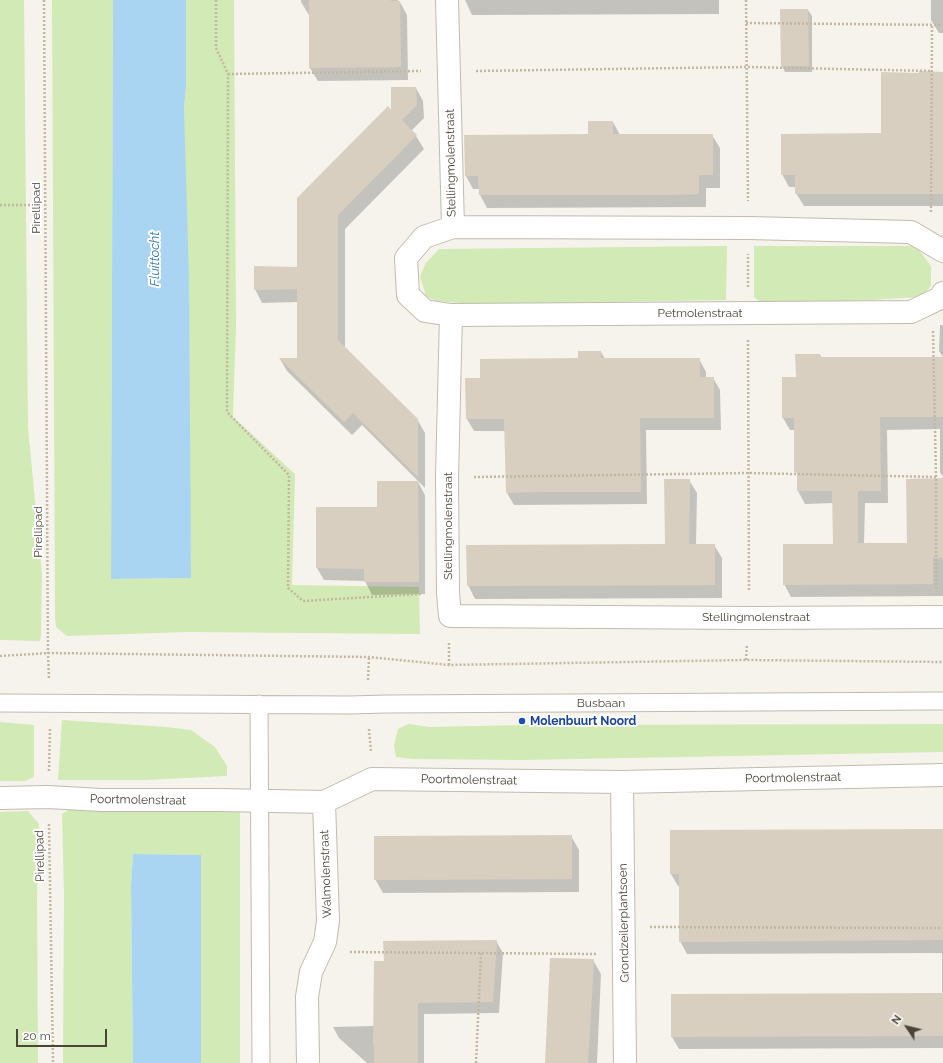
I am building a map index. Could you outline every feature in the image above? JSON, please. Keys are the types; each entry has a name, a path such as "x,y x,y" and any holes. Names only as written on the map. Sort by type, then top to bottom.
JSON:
{"street":[{"name":"Stellingmolenstraat","path":"447,0 453,227 424,237 406,258 408,295 425,311 451,315 447,477 448,593 450,616 749,618 939,617"},
{"path":"453,227 748,228 911,232 943,251"},
{"name":"Petmolenstraat","path":"451,315 911,312 940,298 943,293"},
{"name":"Poortmolenstraat","path":"0,798 48,797 101,800 324,802 372,778 622,782 943,775"},
{"name":"Grondzeilerplantsoen","path":"622,782 625,1063"},
{"name":"Walmolenstraat","path":"308,1063 307,997 311,972 324,942 328,920 324,802"}],"lane":[{"name":"Busbaan","path":"0,703 349,705 943,701"},
{"path":"259,704 261,1063"}],"path":[{"name":"Pirellipad","path":"44,0 48,653 50,703 48,797 53,1063"},
{"path":"216,0 216,48 228,74 227,412 289,475 288,588 303,601 448,593"},
{"path":"746,23 943,25"},
{"path":"919,237 931,217 932,25"},
{"path":"228,74 747,67 932,71"},
{"path":"0,205 45,205"},
{"path":"924,305 933,321 939,617"},
{"path":"447,477 748,474 936,478"},
{"path":"0,656 48,653 369,657 449,665 746,660 943,662"},
{"path":"624,927 943,928"},
{"path":"320,952 624,955"},
{"path":"476,1063 481,953"}],"green space":[{"path":"0,0 24,0 28,427 42,574 40,641 0,640"},
{"path":"52,0 113,0 111,579 191,578 184,108 186,86 186,0 234,0 236,327 233,417 295,474 292,585 419,587 420,634 188,632 67,636 56,627"},
{"path":"727,246 726,300 462,303 436,301 426,296 420,277 425,264 439,249"},
{"path":"754,246 916,246 931,266 931,286 921,297 763,304 754,297"},
{"path":"62,720 191,730 215,747 227,766 227,776 145,780 58,780"},
{"path":"0,722 34,725 34,777 25,781 0,781"},
{"path":"408,724 430,727 524,725 943,724 943,752 523,760 412,759 396,757 394,745 398,729"},
{"path":"233,809 240,812 240,1063 201,1063 201,855 133,854 131,886 133,1063 63,1063 64,895 62,814 68,810"},
{"path":"28,811 39,824 37,897 38,1063 0,1063 0,812"}],"water":[{"name":"Fluittocht","path":"113,0 186,0 186,86 184,108 189,280 191,578 111,579"},
{"path":"133,854 201,855 201,1063 133,1063 131,886"}],"building":[{"path":"309,0 400,1 401,67 309,68"},
{"path":"780,9 808,9 809,66 781,66"},
{"path":"919,71 943,72 943,194 795,194 795,175 781,175 781,134 881,133 881,72 919,73"},
{"path":"391,87 416,87 417,105 402,120 417,135 338,215 338,340 418,419 418,477 353,413 344,422 279,358 297,358 297,289 254,290 254,266 297,267 297,198 388,106 391,110"},
{"path":"588,121 613,121 613,134 713,134 713,175 699,175 699,194 674,195 479,195 478,176 465,176 464,135 588,134"},
{"path":"578,351 601,351 601,358 700,358 700,377 714,377 714,418 640,418 641,492 506,493 504,419 466,419 465,378 480,378 480,359 578,358"},
{"path":"795,354 820,354 820,357 943,357 943,417 880,417 881,491 858,491 858,543 907,543 906,479 943,478 943,558 933,558 933,584 783,585 783,544 833,544 832,491 797,491 797,472 794,472 794,418 782,418 782,377 796,377"},
{"path":"664,479 690,479 689,544 715,544 715,585 467,586 466,545 665,544"},
{"path":"377,481 418,481 419,582 364,582 364,569 316,568 316,507 377,507"},
{"path":"943,829 943,940 679,942 679,874 670,874 670,830"},
{"path":"572,835 572,879 374,880 374,836"},
{"path":"497,940 493,1002 418,1003 418,1063 374,1063 374,961 384,961 383,941"},
{"path":"550,958 594,959 588,1063 545,1063"},
{"path":"943,993 943,1036 671,1037 671,994"}],"place":[{"name":"Molenbuurt Noord","path":"522,721"}]}
